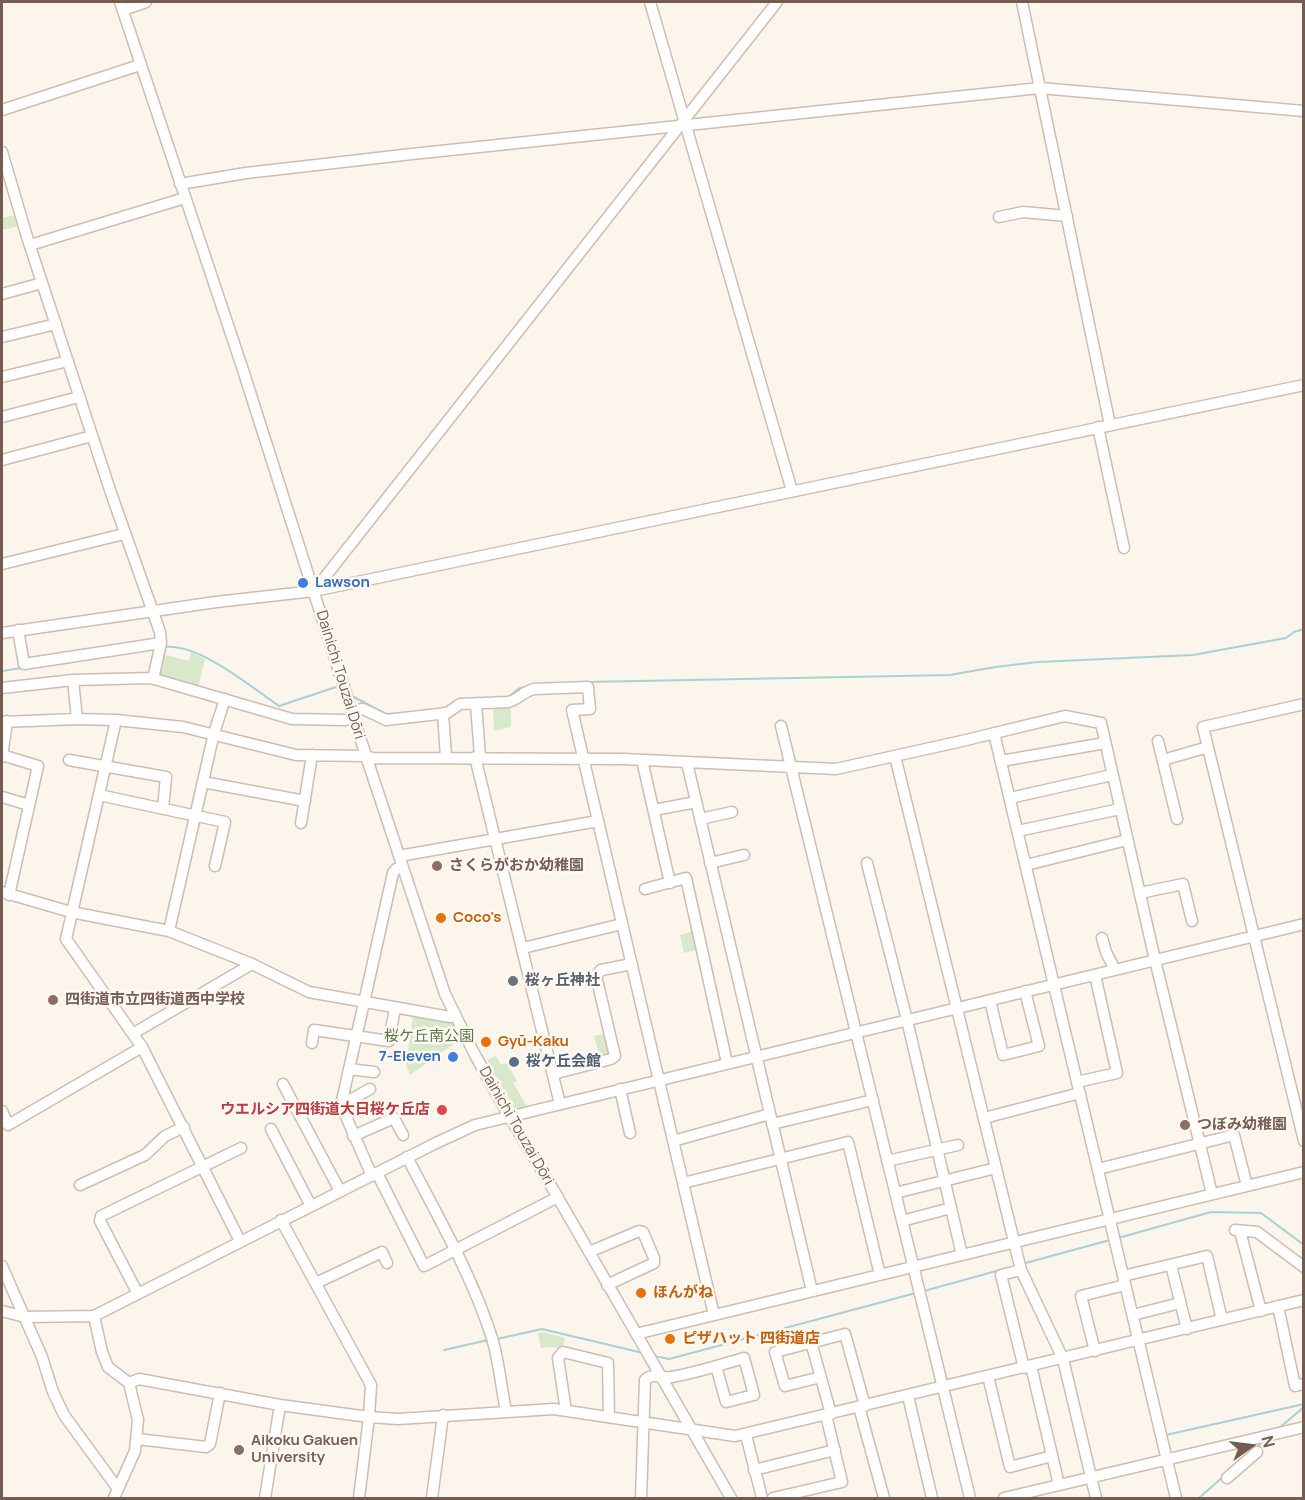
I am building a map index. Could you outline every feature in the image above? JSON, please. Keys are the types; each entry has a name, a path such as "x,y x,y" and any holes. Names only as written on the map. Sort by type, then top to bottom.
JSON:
{"street":[{"path":"121,6 147,2"},
{"path":"650,2 683,124 792,491"},
{"path":"314,591 777,2"},
{"path":"1022,2 1110,425"},
{"name":"Dainichi Touzai Dōri","path":"121,6 445,994 509,1116 731,1498"},
{"path":"2,110 140,65"},
{"path":"180,184 246,173 683,124 1040,88 1304,111"},
{"path":"2,152 4,168 124,534 153,610 161,643 153,679"},
{"path":"30,245 185,198"},
{"path":"999,217 1023,212 1067,216"},
{"path":"2,294 42,283"},
{"path":"2,337 56,324"},
{"path":"2,377 68,361"},
{"path":"2,633 153,610 314,591 1304,385"},
{"path":"2,417 79,397"},
{"path":"1098,428 1124,549"},
{"path":"2,459 92,436"},
{"path":"2,564 124,534"},
{"path":"18,630 24,664 161,643"},
{"path":"2,688 73,680 153,679 292,719 346,720 363,709 386,720 447,713 460,704 514,701 524,692 534,689 588,687 590,709 572,710 714,1315"},
{"path":"73,680 77,719"},
{"path":"169,931 214,733 225,699"},
{"path":"476,704 477,757 560,1104"},
{"path":"1303,706 1203,727 1304,1141"},
{"path":"443,713 446,757"},
{"path":"454,1015 450,1017 309,992 252,964 169,931 71,912 5,893 38,766 2,756 4,722 116,720 183,727 296,755 372,758 642,760 836,769 1065,716 1101,723 1155,960 1212,1194"},
{"path":"116,720 66,939 134,1033 204,1166 240,1241"},
{"path":"781,726 970,1498"},
{"path":"994,733 1176,1498"},
{"path":"1158,741 1177,819"},
{"path":"1001,761 1105,743"},
{"path":"1163,760 1208,747"},
{"path":"301,823 312,755"},
{"path":"895,756 1021,1270 1063,1359 1096,1498"},
{"path":"69,760 166,777 163,809"},
{"path":"642,760 670,883"},
{"path":"687,763 812,1291"},
{"path":"1010,798 1113,775"},
{"path":"203,782 305,801"},
{"path":"99,795 225,822 215,866"},
{"path":"2,797 29,805"},
{"path":"654,810 696,802"},
{"path":"1018,831 1120,808"},
{"path":"700,819 732,812"},
{"path":"399,856 598,821"},
{"path":"1026,866 1127,840"},
{"path":"710,863 744,855"},
{"path":"867,863 907,1020 962,1255"},
{"path":"403,867 396,869 393,873 341,1105 353,1136 424,1266 558,1197"},
{"path":"645,889 686,878 728,1064"},
{"path":"1140,893 1183,884 1192,921"},
{"path":"523,948 622,924"},
{"path":"2,1311 25,1317 94,1316 472,1126 1304,924"},
{"path":"1102,938 1115,970"},
{"path":"134,1033 252,964"},
{"path":"553,1074 615,1056 596,976 600,970 632,964"},
{"path":"984,1118 1079,1088 1117,1073 1095,975"},
{"path":"990,1000 1003,1055 1039,1046 1026,991"},
{"path":"312,1043 314,1030 389,1041 395,1008"},
{"path":"2,1111 8,1125 142,1047"},
{"path":"349,1069 374,1072"},
{"path":"283,1084 340,1191"},
{"path":"341,1105 370,1089"},
{"path":"620,1089 630,1133"},
{"path":"673,1141 771,1119 873,1100"},
{"path":"353,1136 394,1118 403,1135"},
{"path":"80,1185 145,1155 165,1136 183,1127"},
{"path":"271,1129 310,1206"},
{"path":"1098,1169 1234,1135 1247,1186"},
{"path":"683,1183 848,1142 880,1275"},
{"path":"887,1161 958,1145"},
{"path":"138,1294 100,1221 101,1216 241,1148"},
{"path":"407,1157 481,1308 492,1339 506,1411"},
{"path":"895,1193 996,1168"},
{"path":"636,1334 1304,1172"},
{"path":"902,1221 951,1208"},
{"path":"281,1220 371,1385 359,1498"},
{"path":"1261,1311 1237,1230 1257,1233 1304,1268"},
{"path":"588,1252 639,1231 643,1232 654,1263 608,1285"},
{"path":"316,1284 382,1252 387,1263"},
{"path":"1095,1351 1081,1296 1171,1265 1207,1256 1222,1320"},
{"path":"1171,1265 1186,1329"},
{"path":"2,1266 42,1357 53,1392 64,1415 116,1494"},
{"path":"1021,1270 1001,1275 1059,1485"},
{"path":"129,1383 139,1378 280,1405 369,1417 398,1419 554,1409 735,1436 1304,1300"},
{"path":"1133,1315 1180,1303"},
{"path":"1278,1306 1295,1386 1304,1384"},
{"path":"94,1316 102,1352 108,1367 129,1383 138,1420 132,1461 116,1494"},
{"path":"821,1377 785,1386 776,1352 845,1334 884,1498"},
{"path":"773,1498 826,1491 842,1482 821,1377 811,1342"},
{"path":"566,1411 558,1358 563,1352 608,1364 609,1417"},
{"path":"641,1498 645,1380 653,1376 669,1378 744,1358 754,1395 726,1402 716,1366"},
{"path":"988,1376 1010,1467 1052,1456"},
{"path":"137,1439 206,1447 210,1444 220,1394"},
{"path":"908,1396 932,1498"},
{"path":"265,1498 280,1405"},
{"path":"432,1498 443,1415"},
{"path":"1004,1498 1167,1459 1303,1430"},
{"path":"746,1435 762,1498"},
{"path":"1227,1478 1258,1456 1251,1440"},
{"path":"754,1470 835,1450"}],"green space":[{"path":"15,215 20,226 2,230 2,218"},
{"path":"191,652 205,659 198,688 158,678 162,654 189,661"},
{"path":"493,708 511,708 511,727 494,731"},
{"path":"695,931 700,949 684,953 680,935"},
{"name":"桜ケ丘南公園","path":"413,1016 453,1022 462,1038 410,1075 406,1065"},
{"path":"607,1033 611,1047 609,1056 600,1058 594,1036"},
{"path":"496,1056 501,1065 506,1063 517,1081 513,1083 527,1106 515,1109 487,1060"},
{"path":"543,1332 565,1338 563,1349 541,1348 538,1333"}],"waterway":[{"path":"587,682 950,675 1038,662 1193,655 1286,638 1304,629"},
{"path":"165,647 179,648 209,659 279,706 336,687 342,691"},
{"path":"2,671 22,668"},
{"path":"509,697 524,687"},
{"path":"352,696 386,714 405,713"},
{"path":"1118,1238 1211,1212 1261,1213 1304,1245"},
{"path":"1022,1264 1110,1240"},
{"path":"924,1291 1000,1270"},
{"path":"654,1356 669,1359 916,1293"},
{"path":"497,1339 542,1329 643,1353"},
{"path":"444,1350 488,1340"},
{"path":"1166,1435 1304,1404"},
{"path":"1278,1429 1304,1407"},
{"path":"1255,1449 1264,1441"},
{"path":"1199,1498 1224,1476"}],"place":[{"name":"Lawson","path":"303,583"},
{"name":"さくらがおか幼稚園","path":"437,866"},
{"name":"Coco's","path":"441,918"},
{"name":"桜ヶ丘神社","path":"513,981"},
{"name":"四街道市立四街道西中学校","path":"53,1000"},
{"name":"Gyū-Kaku","path":"486,1042"},
{"name":"7-Eleven","path":"453,1057"},
{"name":"桜ケ丘会館","path":"514,1062"},
{"name":"ウエルシア四街道大日桜ケ丘店","path":"442,1110"},
{"name":"つぼみ幼稚園","path":"1185,1125"},
{"name":"ほんがね","path":"641,1293"},
{"name":"ピザハット 四街道店","path":"670,1339"},
{"name":"Aikoku Gakuen University","path":"239,1450"}]}
